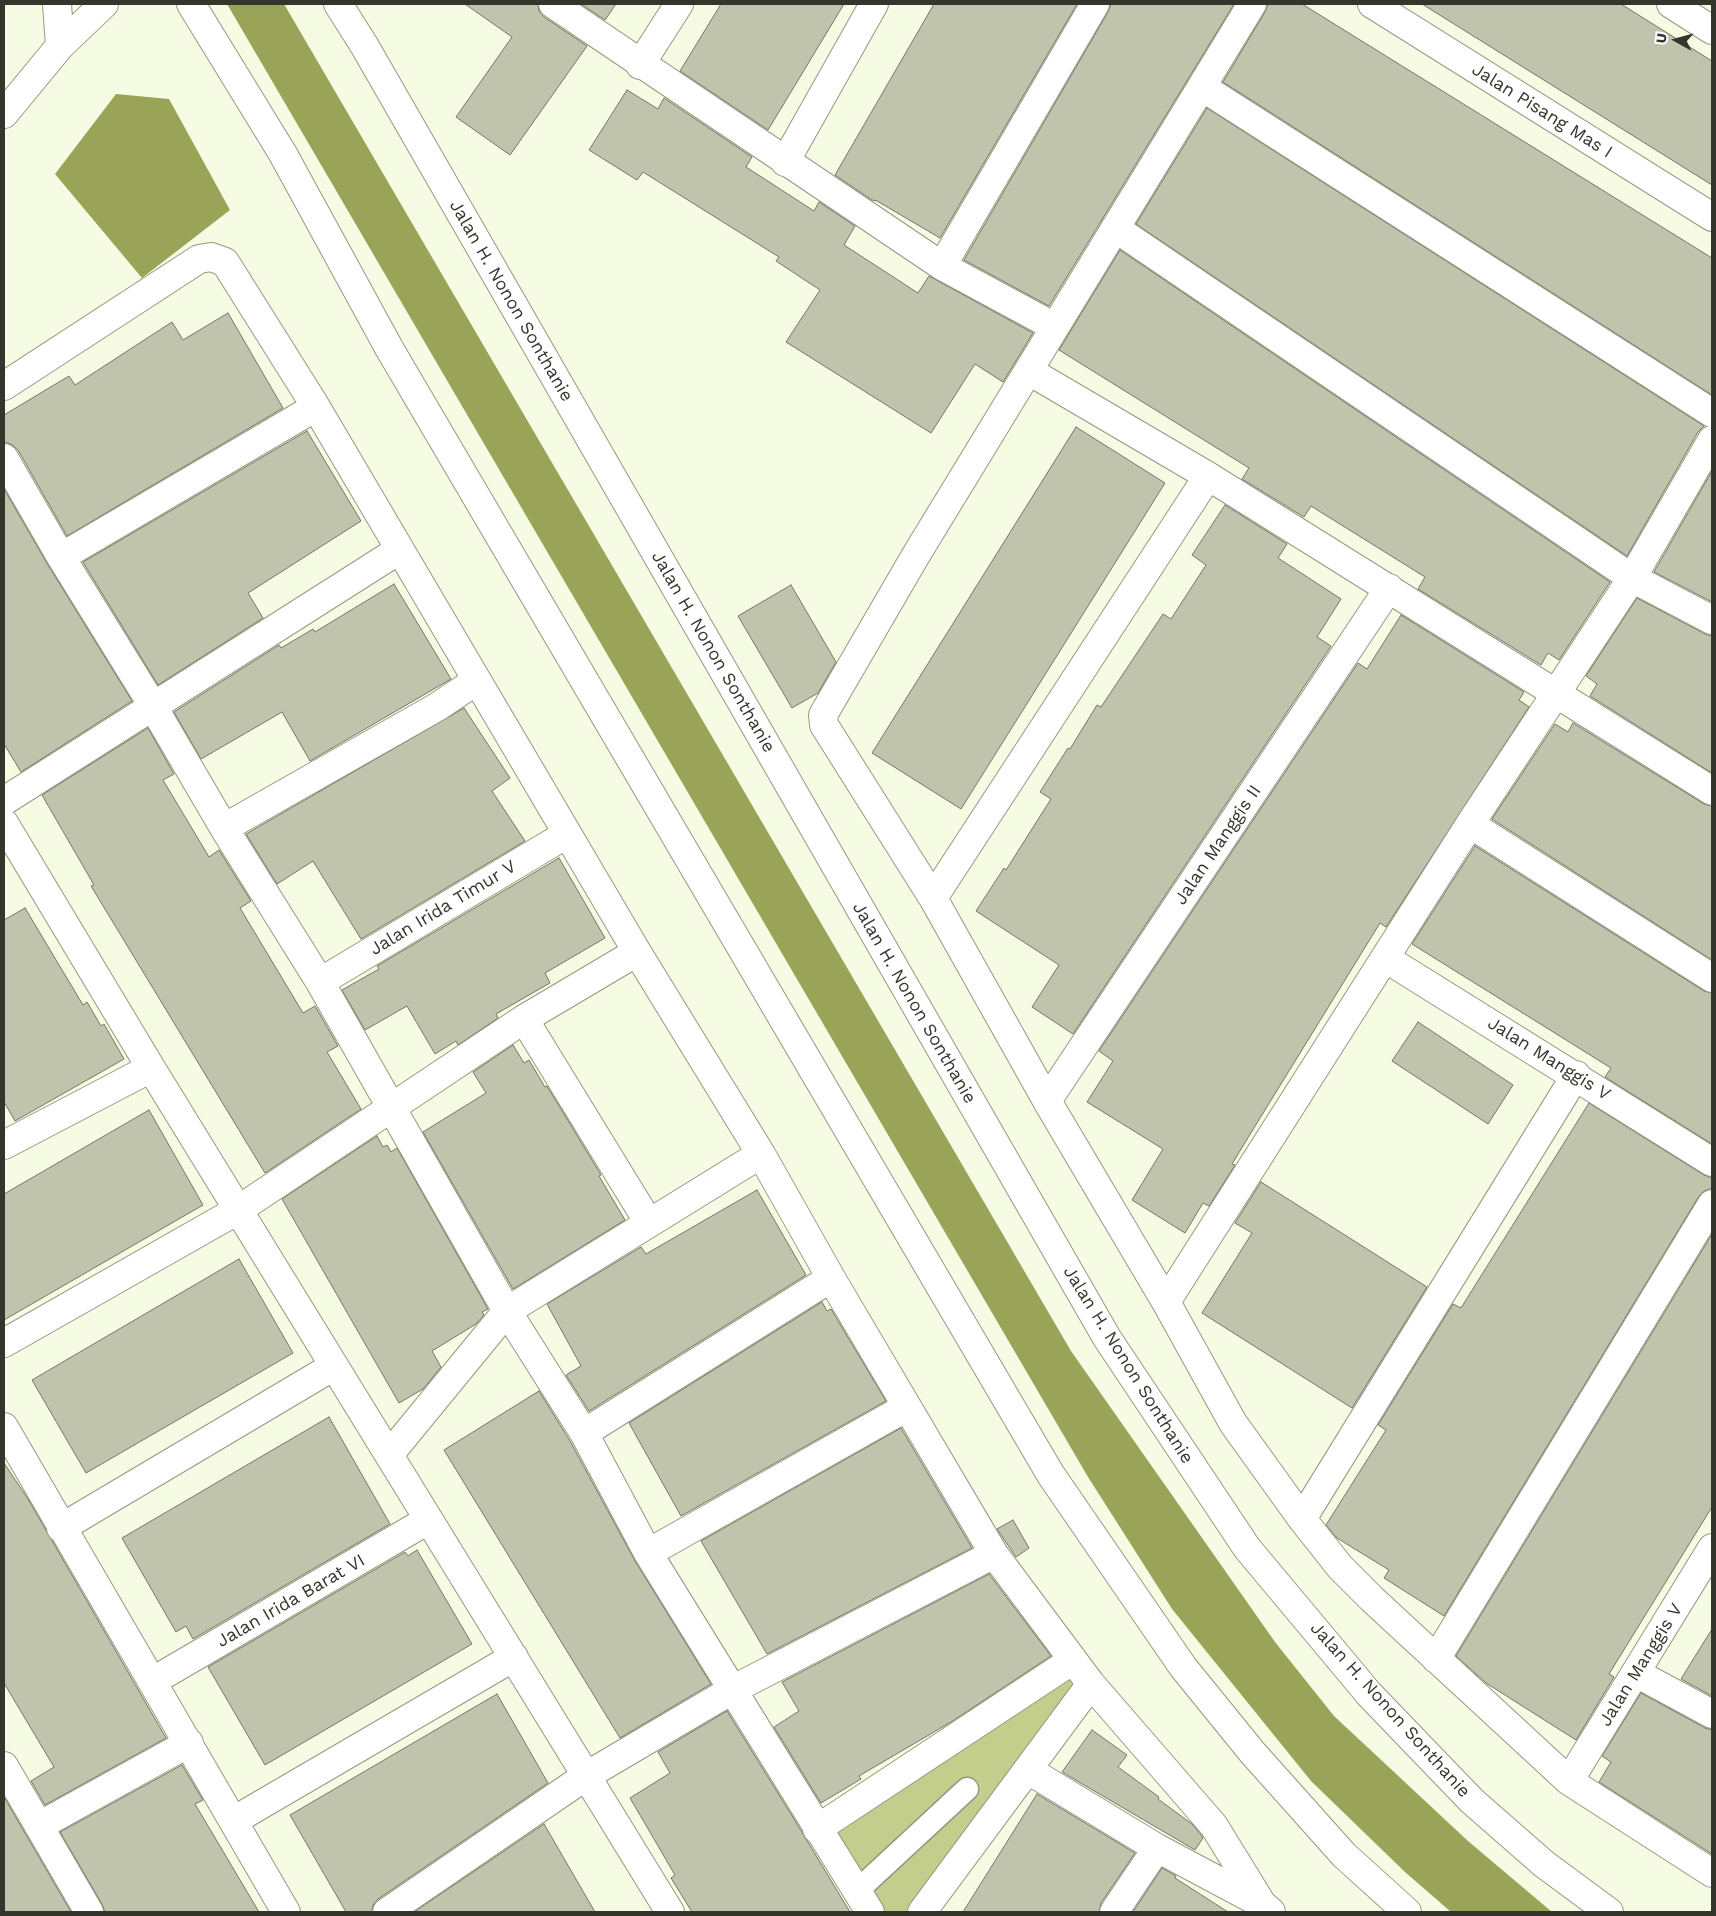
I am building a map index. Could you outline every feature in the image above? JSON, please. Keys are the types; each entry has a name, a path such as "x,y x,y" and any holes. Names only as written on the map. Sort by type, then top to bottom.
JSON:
{"street":[{"path":"57,4 60,46"},
{"path":"191,4 283,154 394,357 1051,1475 1183,1667 1252,1752 1344,1854 1407,1912"},
{"name":"Jalan H. Nonon Sonthanie","path":"338,4 364,46 1102,1330 1123,1363 1247,1548 1369,1694 1472,1801 1544,1864 1609,1912"},
{"path":"350,4 364,46"},
{"path":"553,4 640,65 942,266 1055,328"},
{"path":"640,65 679,4"},
{"path":"785,162 874,4"},
{"path":"942,266 1095,4"},
{"path":"1252,4 823,715 828,731 933,898 1048,1102 1166,1302 1233,1423 1302,1519 1340,1567 1436,1659 1569,1781 1712,1873"},
{"name":"Jalan Pisang Mas I","path":"1372,4 1712,217"},
{"path":"1671,4 1712,30"},
{"path":"4,114 60,46 102,5"},
{"path":"1202,87 1712,414"},
{"path":"1116,228 1632,578 1712,620"},
{"path":"4,386 198,259 211,257 225,262 316,407 398,550 637,952 761,1154 831,1278 994,1554 1091,1684 1214,1826 1266,1908"},
{"path":"1029,371 1208,476 1712,791"},
{"path":"61,557 316,407"},
{"path":"1166,1302 1470,824 1557,695 1632,578 1712,440"},
{"path":"4,458 61,557 153,707 224,828 320,982 507,1311 584,1433 648,1553 863,1902"},
{"path":"933,898 1208,476"},
{"path":"4,801 398,550"},
{"name":"Jalan Manggis II","path":"1048,1102 1389,588"},
{"path":"224,828 438,707 476,681"},
{"path":"4,824 151,1068 670,1912"},
{"path":"1470,824 1712,978"},
{"name":"Jalan Irida Timur V","path":"320,982 567,834"},
{"path":"4,1343 238,1210 524,1019 637,952"},
{"name":"Jalan Manggis V","path":"1385,958 1712,1162"},
{"path":"524,1019 649,1223"},
{"path":"4,1145 151,1068"},
{"path":"1302,1519 1576,1076"},
{"path":"389,1455 507,1311 761,1154"},
{"path":"1436,1659 1712,1204"},
{"path":"584,1433 831,1278"},
{"path":"61,1528 334,1366"},
{"path":"648,1553 907,1407"},
{"path":"4,1427 286,1912"},
{"name":"Jalan Irida Barat VI","path":"153,1681 428,1520"},
{"name":"Jalan Manggis V","path":"1569,1781 1712,1548"},
{"path":"387,1912 586,1776 732,1690 994,1554"},
{"path":"233,1821 514,1657"},
{"path":"817,1829 1073,1660"},
{"path":"1636,1673 1712,1714"},
{"path":"922,1912 1091,1684"},
{"path":"39,1826 189,1743"},
{"path":"4,1768 39,1826 84,1910"},
{"path":"1028,1770 1157,1848 1266,1908"},
{"path":"1114,1912 1157,1848"}],"lane":[{"path":"863,1902 967,1789"}],"shaded area":[{"path":"227,4 284,4 1071,1351 1275,1642 1334,1716 1468,1841 1552,1912 1451,1912 1405,1872 1311,1781 1172,1609 1088,1477"},
{"path":"116,94 169,99 230,210 142,278 55,174"},
{"path":"1073,1660 1091,1684 922,1912 870,1912 817,1829"}],"building":[{"path":"465,4 538,4 539,11 544,17 587,46 510,155 456,117 512,37"},
{"path":"581,4 616,4 605,20"},
{"path":"721,4 844,4 768,130 680,71"},
{"path":"934,4 1077,4 940,238 877,201 872,200 835,175"},
{"path":"1111,4 1234,4 1049,306 964,260"},
{"path":"1268,4 1302,4 1712,258 1712,395 1223,82"},
{"path":"1422,4 1621,4 1712,61 1712,185"},
{"path":"627,90 658,109 664,98 752,157 746,167 814,211 819,202 855,226 844,245 918,293 929,276 1033,333 1003,382 975,364 931,433 786,342 820,290 776,261 779,257 643,172 637,180 589,150"},
{"path":"1207,108 1704,426 1698,432 1627,556 1136,224"},
{"path":"1120,250 1610,582 1559,660 1548,653 1541,665 1418,589 1425,577 1311,506 1304,517 1242,479 1249,468 1059,350"},
{"path":"228,313 283,408 67,536 18,450 11,444 4,442 4,415 69,376 75,385 172,322 183,340"},
{"path":"1076,427 1165,483 961,809 872,753"},
{"path":"307,431 361,521 248,593 263,618 158,685 83,562"},
{"path":"1712,471 1712,602 1654,572"},
{"path":"4,489 48,565 132,701 21,772 4,744"},
{"path":"1225,505 1287,544 1278,558 1341,599 1317,637 1331,646 1073,1034 1032,1007 1059,965 976,911 1004,868 1006,870 1051,799 1040,792 1068,748 1070,749 1097,705 1101,707 1163,614 1171,619 1206,565 1192,555"},
{"path":"394,584 451,679 310,761 282,712 201,759 174,712 279,645 281,648 313,629 315,632"},
{"path":"791,585 836,662 818,693 792,708 738,616"},
{"path":"1637,598 1712,636 1712,773 1590,696 1597,684 1586,676"},
{"path":"1401,615 1524,692 1519,700 1529,707 1386,927 1380,923 1232,1164 1235,1165 1209,1206 1203,1203 1185,1233 1132,1200 1163,1149 1087,1102 1113,1061 1099,1051 1358,663 1367,669"},
{"path":"464,708 510,778 492,791 525,841 361,939 313,861 277,884 246,834"},
{"path":"1573,723 1704,804 1712,806 1712,960 1492,819 1555,724 1568,732"},
{"path":"148,728 174,774 163,780 209,857 219,850 251,901 240,908 303,1013 315,1006 338,1046 327,1052 361,1109 265,1173 91,886 94,885 42,795"},
{"path":"1475,846 1704,991 1712,993 1712,1144 1605,1077 1611,1068 1412,944"},
{"path":"559,858 605,938 545,973 550,983 496,1014 498,1018 458,1045 456,1041 435,1054 407,1006 365,1030 342,990 379,969 377,966"},
{"path":"25,908 83,1005 87,1002 101,1026 104,1024 124,1059 15,1121 4,1102 4,920"},
{"path":"1418,1022 1513,1085 1488,1124 1392,1061"},
{"path":"513,1045 524,1063 529,1060 545,1087 547,1086 601,1175 599,1176 625,1220 513,1289 423,1132 486,1093 473,1072"},
{"path":"1589,1103 1704,1175 1712,1178 1712,1188 1704,1191 1699,1196 1444,1616 1384,1578 1389,1570 1337,1538 1326,1525 1386,1430 1378,1425 1453,1304 1461,1308"},
{"path":"149,1110 203,1205 4,1320 4,1194"},
{"path":"377,1136 383,1147 387,1145 391,1152 397,1148 488,1309 482,1312 484,1315 476,1324 432,1351 441,1367 423,1389 399,1403 282,1199"},
{"path":"1261,1182 1427,1287 1352,1408 1202,1313 1252,1233 1235,1223"},
{"path":"757,1190 806,1275 589,1411 566,1375 581,1366 547,1304 641,1247 646,1254"},
{"path":"1712,1234 1712,1507 1609,1674 1614,1677 1576,1740 1486,1683 1456,1656"},
{"path":"239,1259 293,1353 86,1473 32,1380"},
{"path":"822,1302 827,1311 831,1309 886,1401 681,1516 629,1423"},
{"path":"539,1391 570,1441 635,1561 711,1684 620,1738 444,1450"},
{"path":"329,1417 390,1524 193,1639 186,1626 176,1632 122,1538"},
{"path":"901,1428 972,1548 767,1654 701,1541"},
{"path":"4,1463 28,1499 166,1738 45,1805 31,1781 54,1767 4,1683"},
{"path":"1013,1520 1029,1548 1016,1557 997,1529"},
{"path":"417,1550 472,1644 265,1765 208,1667 405,1552 408,1556"},
{"path":"989,1574 1051,1656 951,1722 859,1776 861,1779 821,1803 774,1727 799,1711 782,1682"},
{"path":"1712,1629 1712,1696 1681,1679"},
{"path":"1641,1693 1712,1730 1712,1854 1599,1782 1611,1762 1602,1756"},
{"path":"497,1694 548,1783 378,1899 373,1905 372,1912 346,1912 290,1815"},
{"path":"727,1711 850,1912 692,1912 671,1878 675,1875 630,1798 670,1773 658,1752"},
{"path":"1092,1730 1127,1755 1118,1767 1192,1824 1203,1838 1195,1850 1062,1772"},
{"path":"182,1765 203,1800 195,1804 259,1912 105,1912 60,1832"},
{"path":"1037,1794 1135,1853 1101,1903 1099,1912 963,1912"},
{"path":"4,1797 71,1912 4,1912"},
{"path":"544,1824 595,1912 414,1912"},
{"path":"1162,1868 1176,1876 1175,1878 1228,1912 1133,1912"}]}
